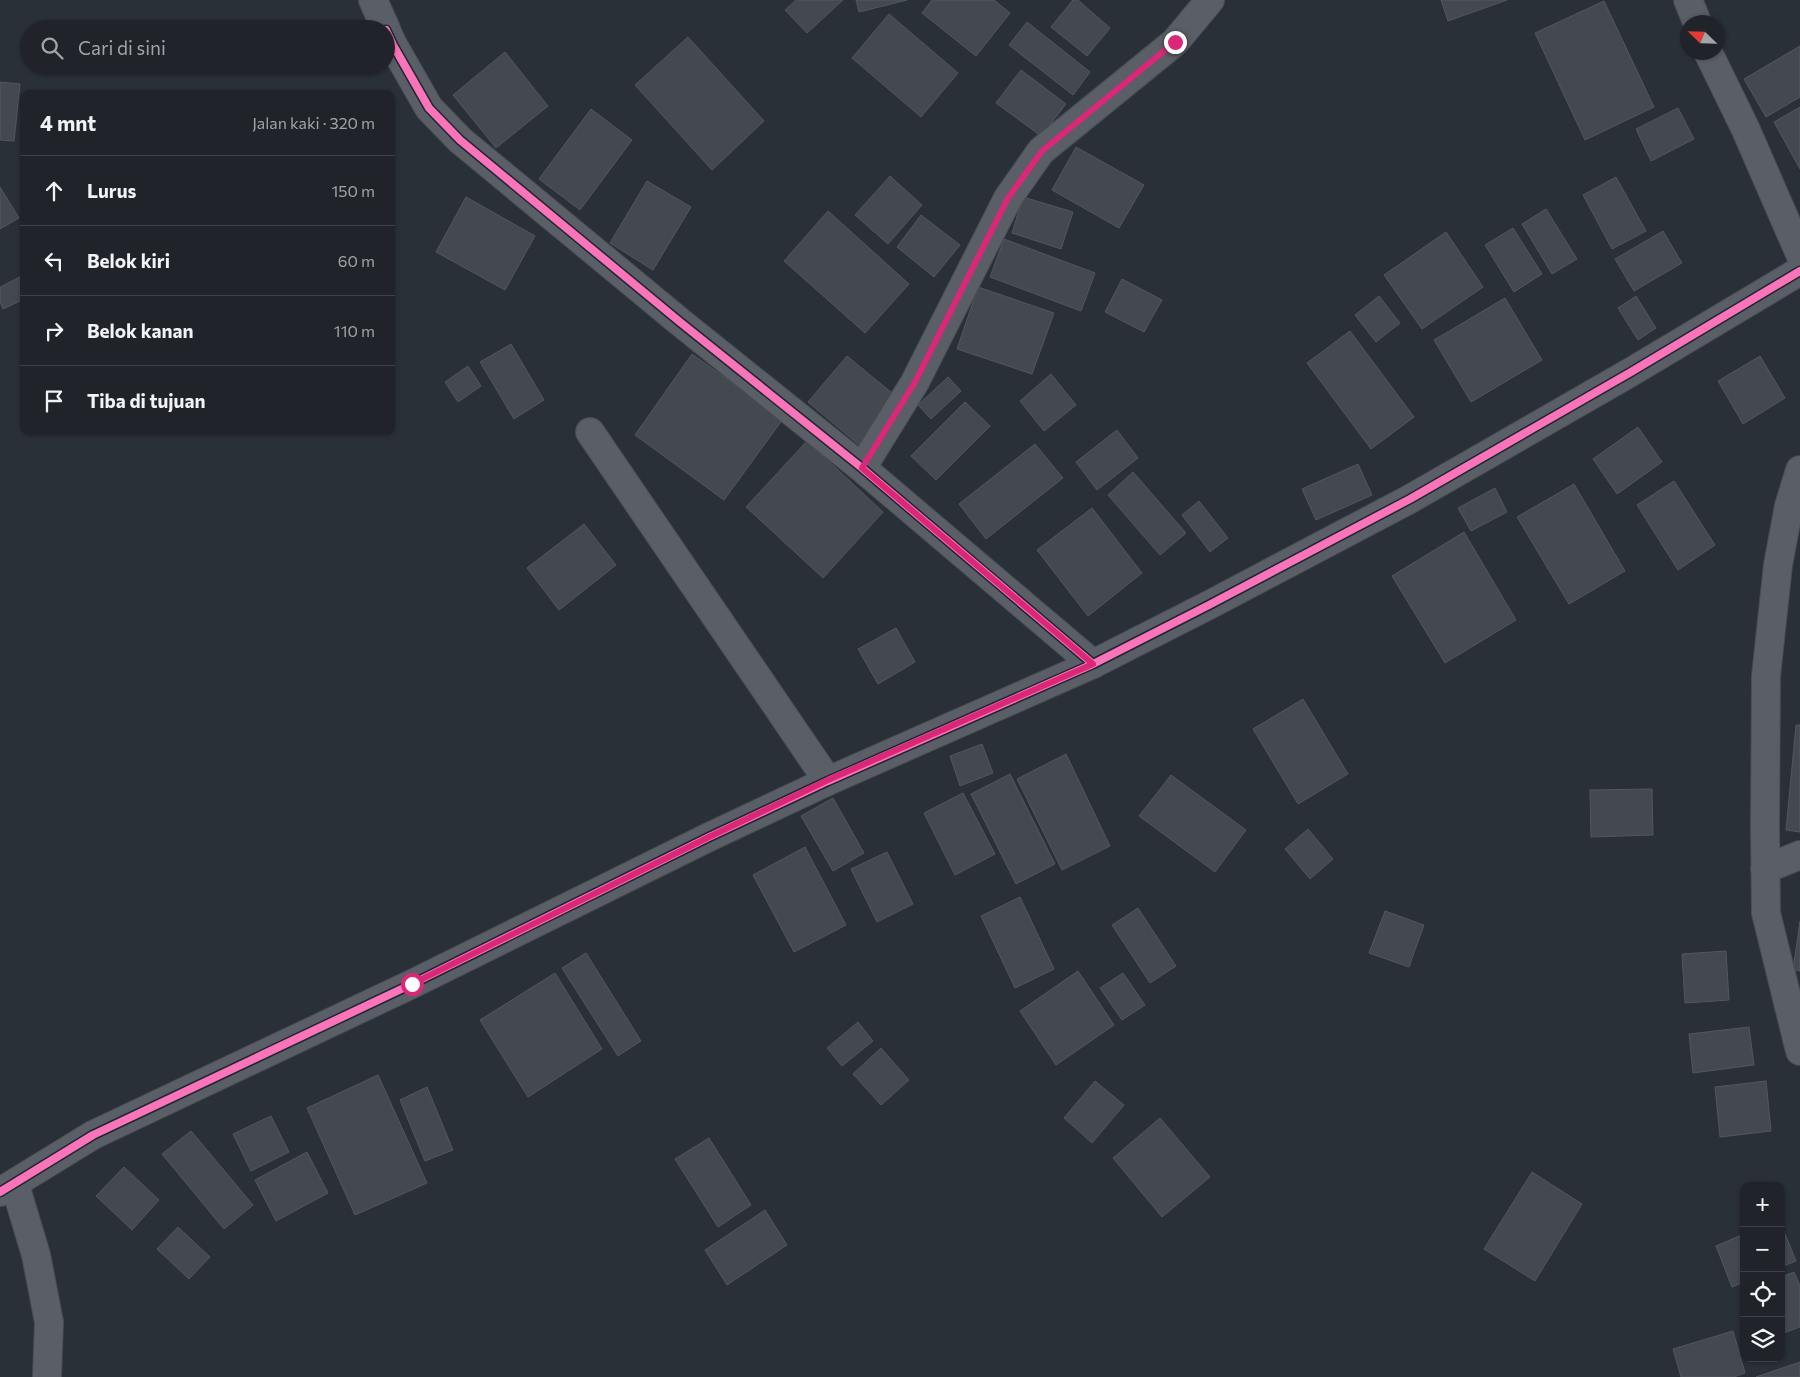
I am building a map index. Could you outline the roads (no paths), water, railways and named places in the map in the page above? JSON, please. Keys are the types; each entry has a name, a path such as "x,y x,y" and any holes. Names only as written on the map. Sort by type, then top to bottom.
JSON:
{"street":[{"path":"374,0 382,20"},
{"path":"862,468 915,382 1008,198 1042,151 1175,42 1210,0"},
{"path":"1688,0 1693,15"},
{"path":"395,48 429,108 460,140 688,328 862,468 1093,664"},
{"path":"1712,60 1746,130 1800,254"},
{"path":"47,1377 49,1322 36,1255 8,1189 93,1135 412,984 828,780 1093,664 1410,500 1631,372 1800,271"},
{"path":"590,432 828,780"},
{"path":"1800,470 1789,506 1778,565 1766,676 1765,869 1766,913 1800,1051"},
{"path":"1765,869 1800,855"}]}
